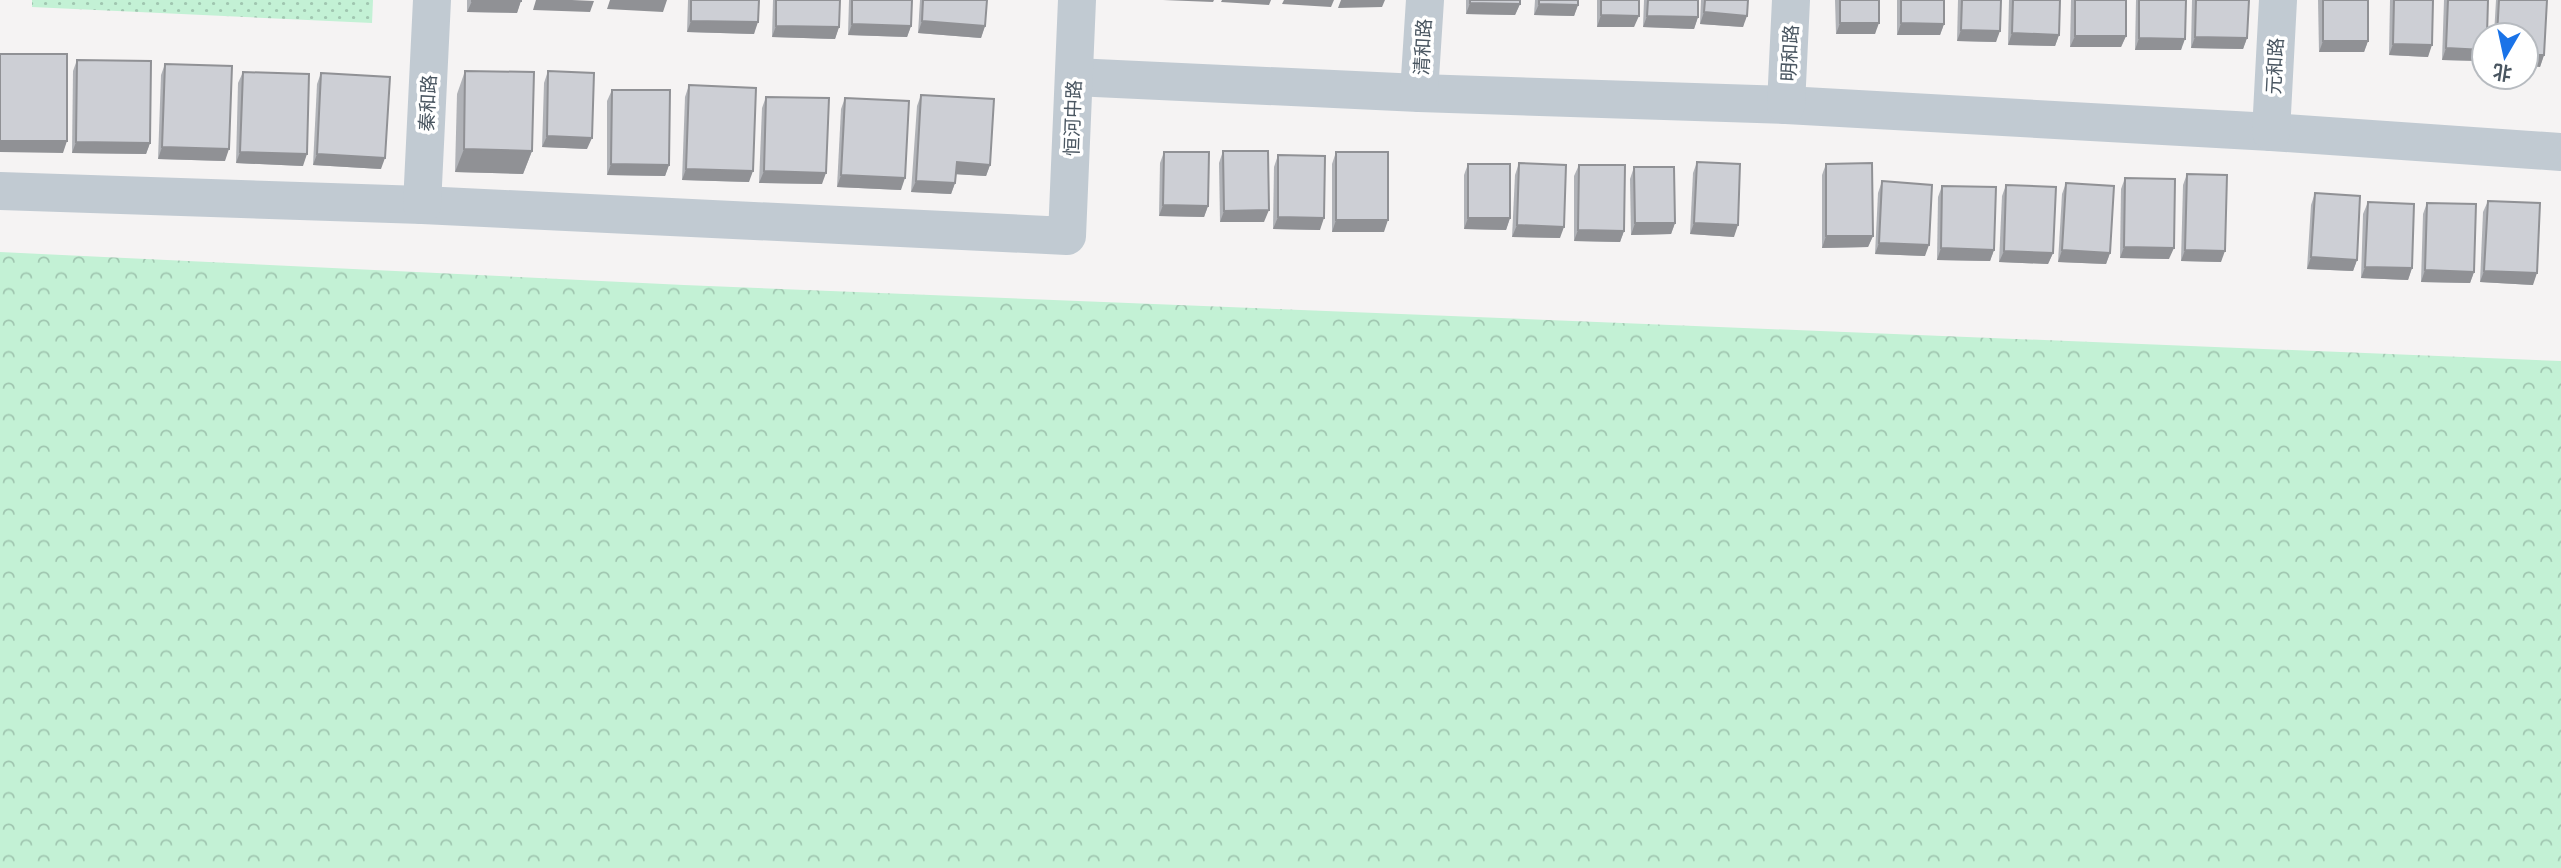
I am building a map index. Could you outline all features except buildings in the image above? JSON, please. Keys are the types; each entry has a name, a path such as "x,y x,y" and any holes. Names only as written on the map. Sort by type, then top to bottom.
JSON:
{"street":[{"name":"秦和路","path":"422,205 432,0"},
{"name":"恒河中路","path":"422,205 1068,236 1077,0"},
{"name":"清和路","path":"1419,93 1425,0"},
{"name":"明和路","path":"1786,105 1791,0"},
{"name":"元和路","path":"2271,132 2278,0"},
{"path":"1074,77 1419,93 1786,105 2271,132 2561,152"},
{"path":"0,191 422,205"}],"green space":[{"path":"32,0 373,0 372,23 32,7"},
{"path":"0,252 684,285 2561,361 2561,868 0,868"}]}
